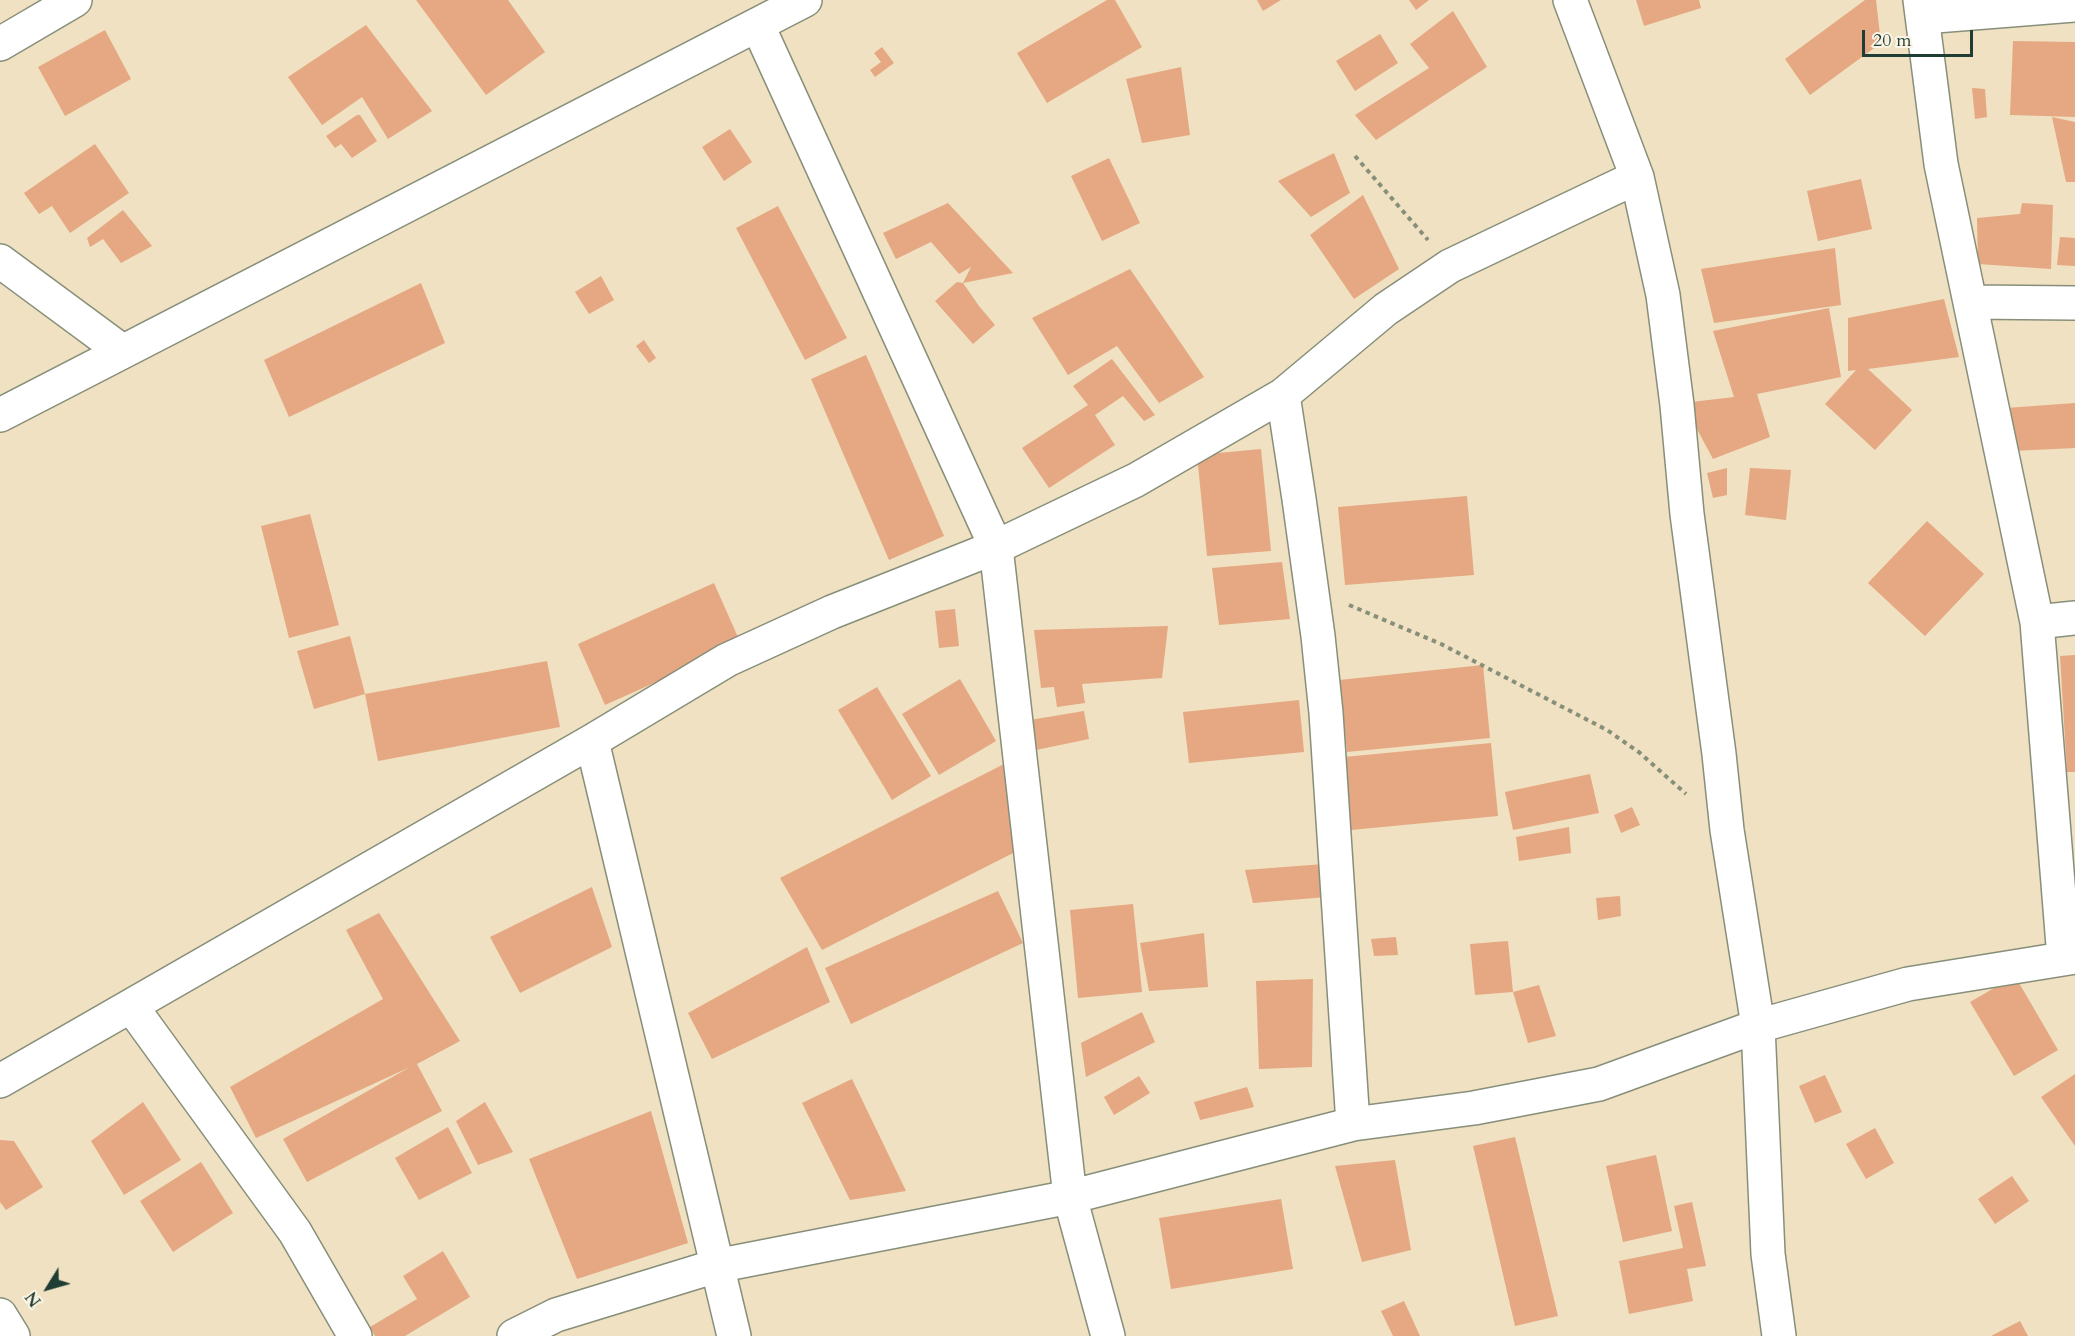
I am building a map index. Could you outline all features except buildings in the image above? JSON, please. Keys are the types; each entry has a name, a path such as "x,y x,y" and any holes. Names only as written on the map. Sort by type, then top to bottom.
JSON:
{"street":[{"path":"0,44 75,0"},
{"path":"0,415 759,26 805,0"},
{"path":"1570,0 1637,177 1663,295 1677,405 1687,514 1727,830 1758,1026 1768,1254 1779,1336"},
{"path":"514,1336 556,1315 716,1266 1070,1197 1353,1124 1474,1108 1599,1084 1758,1026 1908,984 2070,958 2037,622 1941,164 1922,8 2075,5"},
{"path":"759,26 996,547 1070,1197 1108,1336"},
{"path":"0,1081 592,741 727,660 832,612 996,547 1136,480 1282,395 1386,309 1450,266 1637,177"},
{"path":"0,261 122,351"},
{"path":"1970,302 2075,303"},
{"path":"1282,395 1318,636 1326,713 1353,1124"},
{"path":"2037,622 2075,618"},
{"path":"592,741 734,1336"},
{"path":"131,1006 295,1232 355,1336"},
{"path":"0,1315 13,1336"}],"path":[{"path":"1355,156 1450,266"},
{"path":"1311,596 1336,600 1441,644 1532,690 1607,730 1640,753 1687,795"}]}
